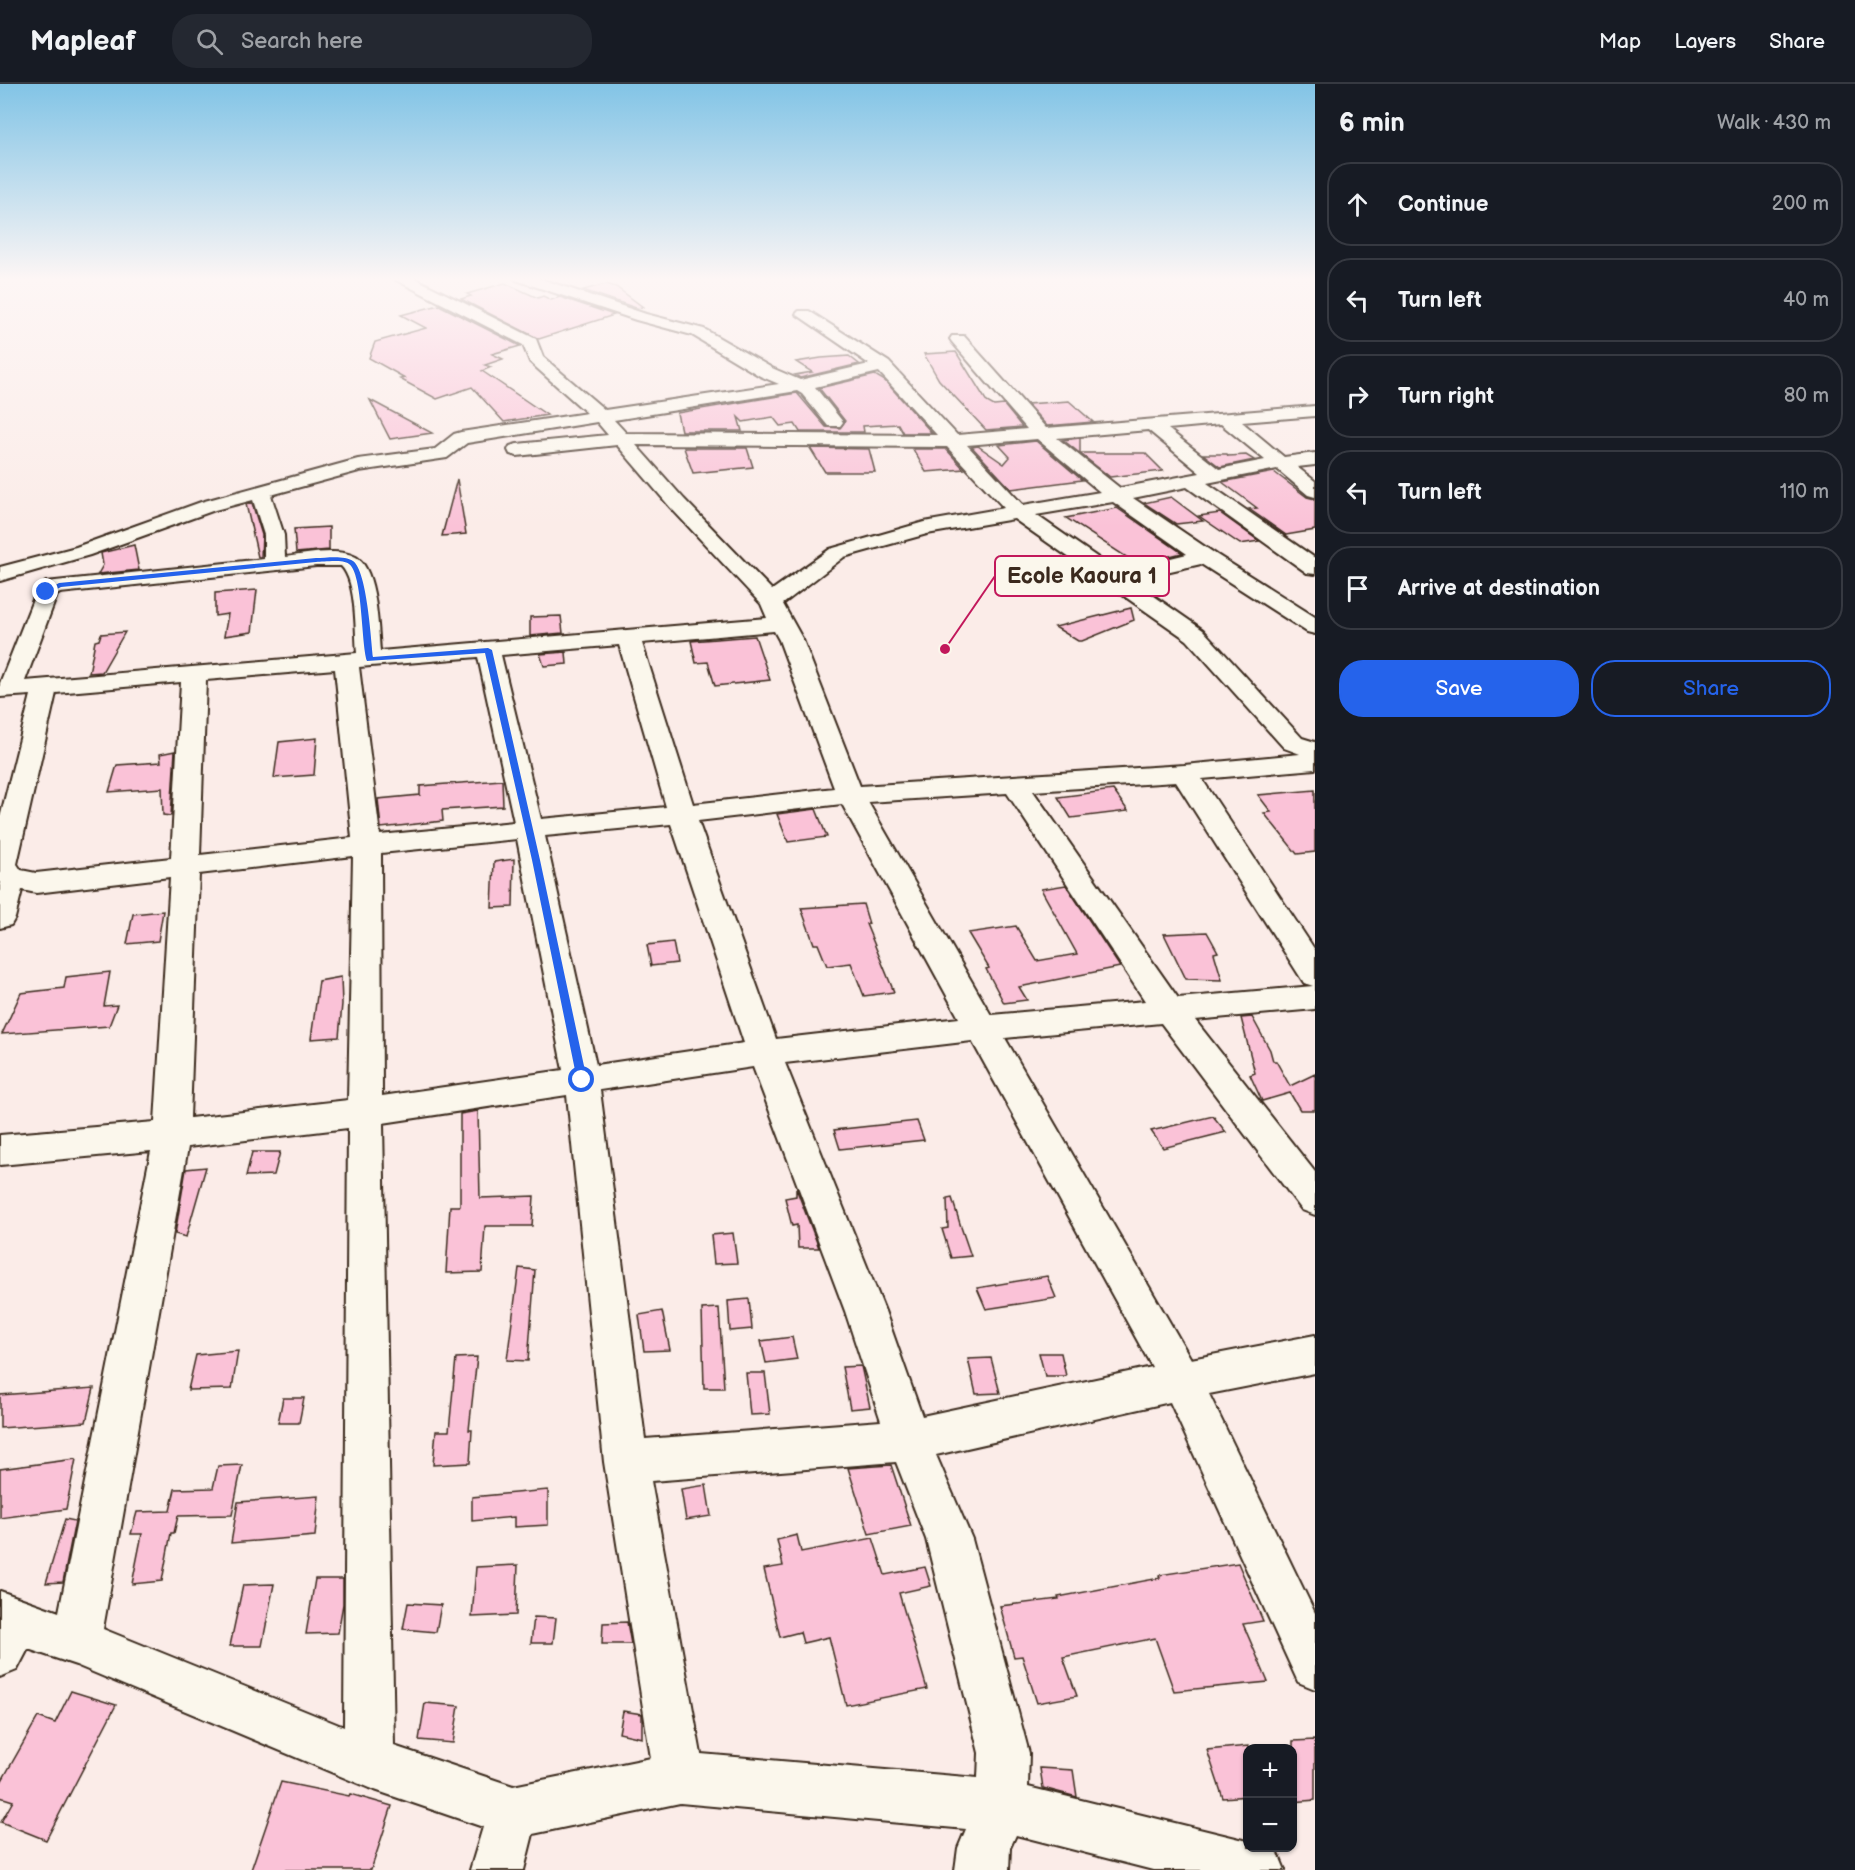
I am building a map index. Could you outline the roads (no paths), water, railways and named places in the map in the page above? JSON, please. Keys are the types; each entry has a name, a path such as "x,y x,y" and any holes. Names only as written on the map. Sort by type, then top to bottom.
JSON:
{"street":[{"path":"538,360 602,417 623,439 776,613 790,640 850,795 1181,1380 1315,1665"},
{"path":"746,360 766,372 808,390 834,422"},
{"path":"874,360 883,366 1018,512 1195,635 1293,743 1315,750"},
{"path":"977,360 1041,433 1117,495 1203,557 1315,627"},
{"path":"440,454 461,438 798,386 883,366"},
{"path":"0,574 83,551 208,506 358,465 440,454 496,452 623,439 952,441 1315,411"},
{"path":"1225,418 1315,491"},
{"path":"1151,424 1215,476"},
{"path":"369,1763 365,1112 367,845 358,660 363,593 355,568 351,563 316,560 54,587 46,592 5,689 194,672 358,660 488,650 628,636 776,613 837,553 924,528 1191,482 1280,463 1315,459"},
{"path":"1191,482 1315,567"},
{"path":"260,492 274,536 275,564"},
{"path":"1113,578 1203,557"},
{"path":"628,636 682,814 764,1053 865,1311 909,1440 949,1539 1004,1753 1002,1806 984,1848 982,1870"},
{"path":"488,650 582,1080 626,1462 680,1778"},
{"path":"77,1642 172,1135 194,672"},
{"path":"0,918 5,881 3,864 45,686"},
{"path":"5,881 36,883 367,845 850,795 1184,773 1315,761"},
{"path":"1184,773 1315,975"},
{"path":"1014,783 1170,1012 1315,1199"},
{"path":"0,1150 172,1135 365,1112 764,1053 981,1026 1170,1012 1315,997"},
{"path":"626,1462 909,1440 1181,1380 1315,1354"},
{"path":"6,1630 77,1642 369,1763 513,1812 680,1778 1002,1806 1258,1870"},
{"path":"497,1870 513,1812"}],"place":[{"name":"Ecole Kaoura 1","path":"945,649"}]}
